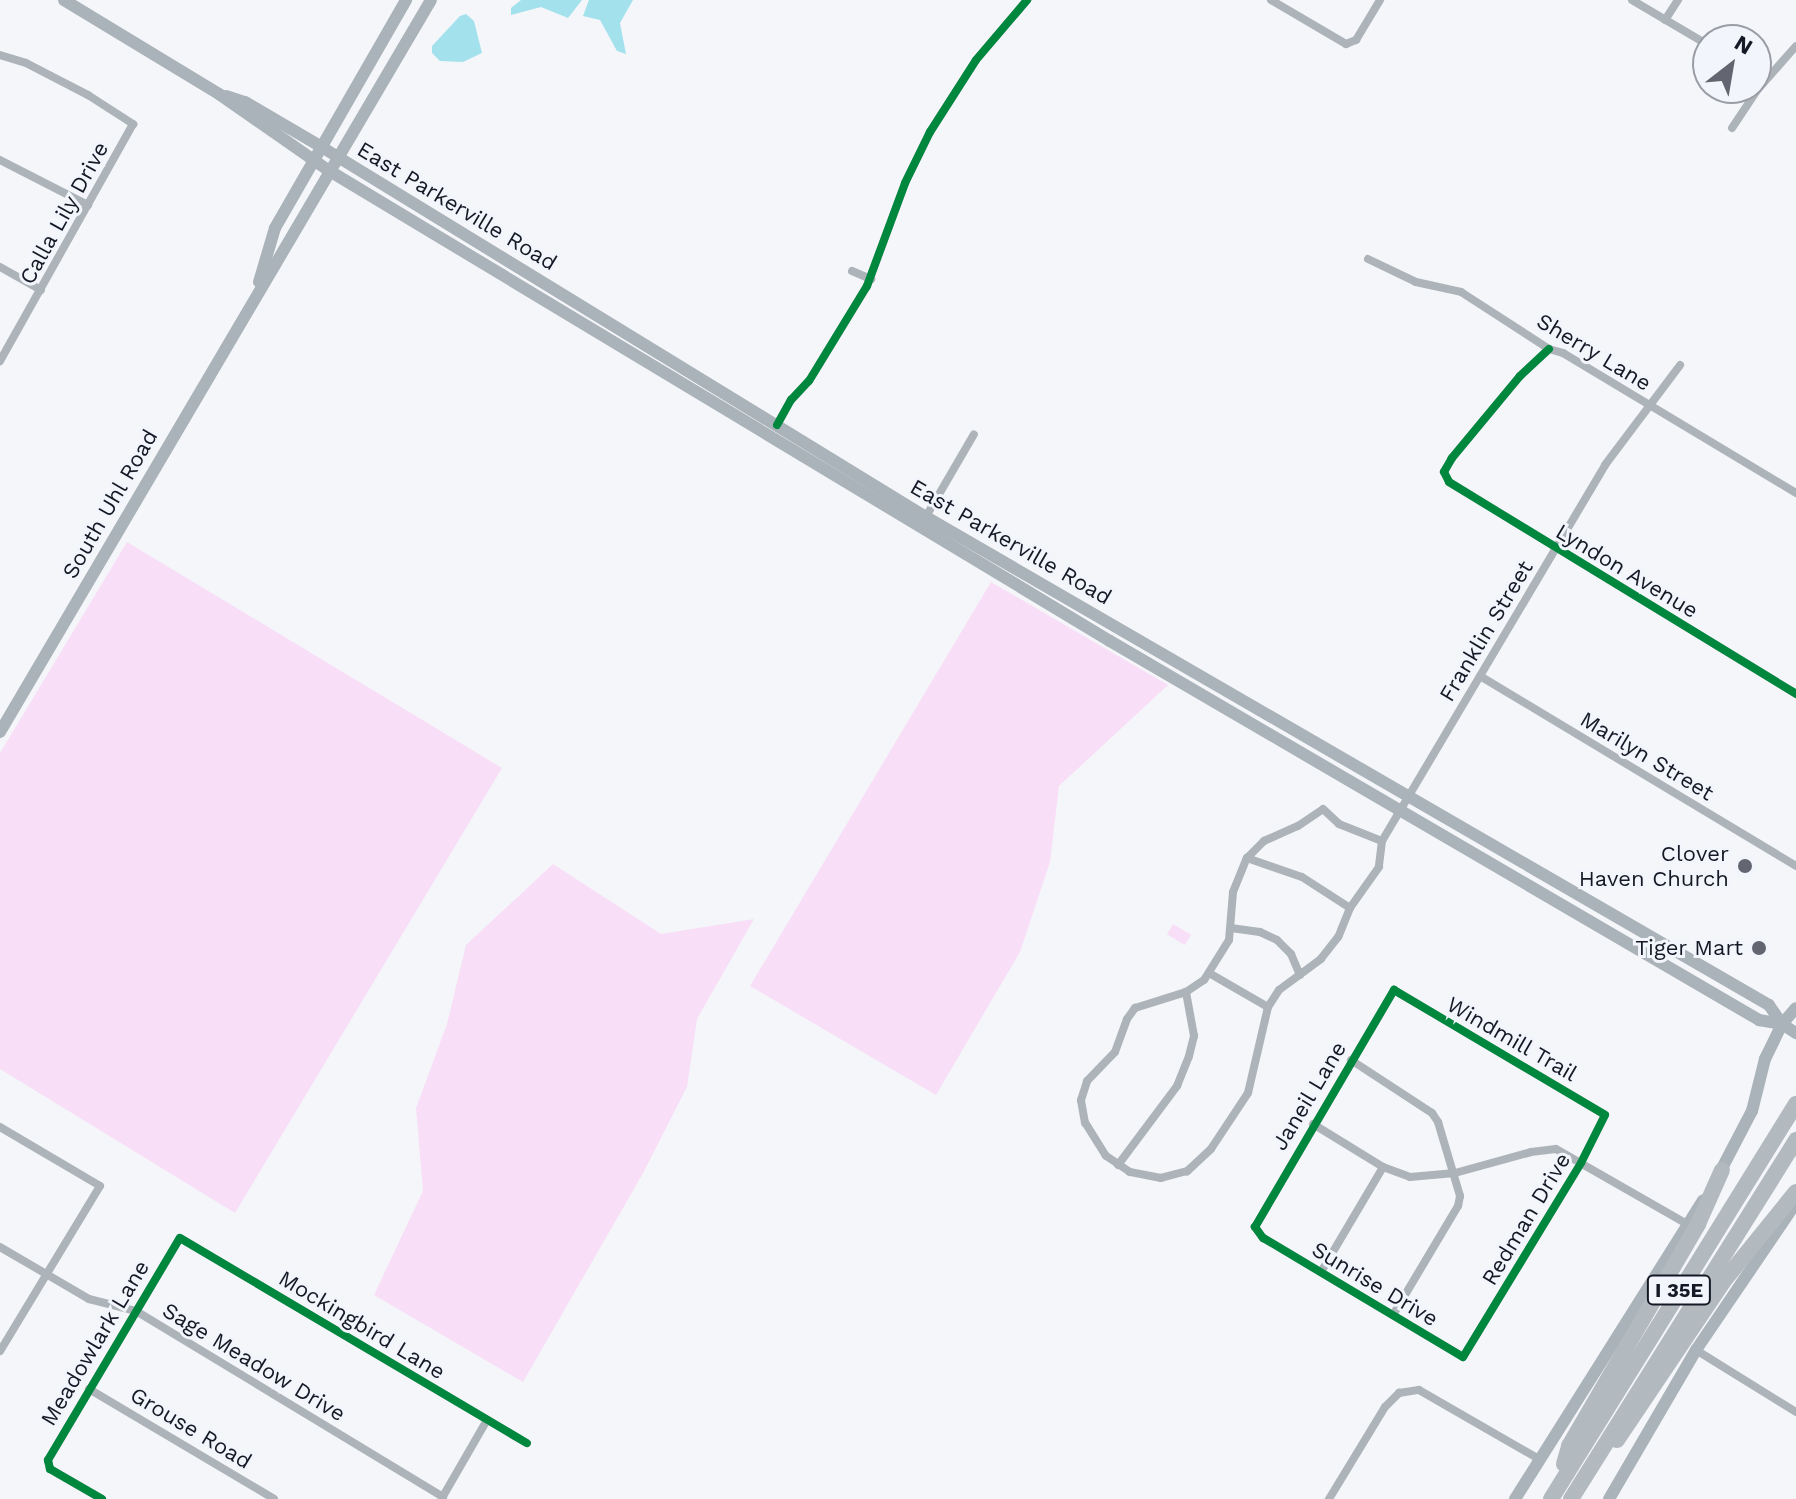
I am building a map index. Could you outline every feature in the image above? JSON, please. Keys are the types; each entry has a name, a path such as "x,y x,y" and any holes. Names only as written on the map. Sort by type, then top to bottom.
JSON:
{"highway":[{"name":"I 35E","path":"1551,1499 1796,1104"},
{"name":"I 35E","path":"1571,1499 1667,1341 1796,1140"},
{"path":"1564,1477 1569,1446 1698,1224 1722,1170"},
{"path":"1571,1499 1628,1425 1723,1282 1796,1192"}],"main road":[{"name":"East Parkerville Road","path":"64,0 219,94 328,170 566,304"},
{"name":"South Uhl Road","path":"255,297 275,228 406,0"},
{"name":"South Uhl Road","path":"0,732 328,170 431,0"},
{"name":"East Parkerville Road","path":"219,94 245,102 337,156 566,304 923,522 1078,622 1400,813 1759,1020 1782,1024 1796,1033"},
{"name":"East Parkerville Road","path":"923,522 1086,610 1563,884 1769,1005 1782,1024"},
{"path":"1078,622 1086,610"},
{"path":"1431,830 1477,848 1483,848 1487,842"},
{"path":"1553,900 1563,884"},
{"path":"1728,1002 1737,986"},
{"path":"1515,1499 1722,1170 1748,1121 1765,1059 1782,1024 1796,1008"},
{"path":"1609,1499 1696,1350 1796,1203"}],"street":[{"path":"774,430 791,400 809,381 871,279 901,191 930,132 976,60 1027,0"},
{"path":"1271,0 1350,44 1380,0"},
{"path":"1632,0 1692,36"},
{"path":"1665,20 1678,0"},
{"path":"1772,68 1796,46"},
{"name":"Calla Lily Drive","path":"0,55 26,63 76,88 133,124 0,361"},
{"path":"1732,128 1746,104"},
{"path":"0,160 88,205"},
{"name":"Sherry Lane","path":"1368,259 1416,282 1461,292 1549,349 1563,353 1796,493"},
{"path":"0,267 41,290"},
{"path":"852,271 871,279"},
{"name":"Lyndon Avenue","path":"1549,349 1470,435 1444,472 1461,491 1796,694"},
{"name":"Franklin Street","path":"1268,1007 1279,990 1321,959 1338,937 1350,908 1379,867 1382,841 1605,465 1636,419 1652,408 1680,365"},
{"path":"923,522 974,434"},
{"name":"Marilyn Street","path":"1480,676 1796,866"},
{"path":"1209,973 1268,1007 1248,1093 1203,1158 1187,1171 1161,1178 1142,1177 1118,1165 1095,1142 1080,1110 1087,1081 1115,1052 1127,1019 1135,1008 1186,992 1209,973 1229,940 1237,876 1247,858 1264,841 1298,826 1323,809 1339,824 1382,841"},
{"path":"1247,858 1302,877 1350,908"},
{"path":"1231,928 1260,932 1277,940 1291,954 1300,975"},
{"name":"Janeil Lane","path":"1255,1227 1394,990 1400,994"},
{"path":"1118,1165 1177,1086 1189,1056 1194,1036 1186,992"},
{"name":"Windmill Trail","path":"1400,994 1605,1115"},
{"path":"1351,1060 1432,1113 1455,1173 1458,1206 1393,1315"},
{"name":"Redman Drive","path":"1475,1339 1581,1163 1605,1115"},
{"path":"1313,1124 1383,1167 1410,1177 1455,1173 1556,1149 1687,1224"},
{"path":"0,1127 100,1186 0,1351"},
{"path":"1321,1272 1383,1167"},
{"name":"Sunrise Drive","path":"1255,1227 1263,1238 1463,1357 1475,1339"},
{"name":"Meadowlark Lane","path":"102,1499 50,1469 53,1448 180,1238"},
{"name":"Mockingbird Lane","path":"180,1238 527,1443"},
{"name":"Sage Meadow Drive","path":"0,1247 89,1299 136,1311 442,1498"},
{"path":"1696,1350 1796,1412"},
{"name":"Grouse Road","path":"89,1389 274,1499"},
{"path":"1329,1499 1385,1407 1399,1393 1419,1390 1539,1459"},
{"path":"442,1498 487,1420"}],"shaded area":[{"path":"127,542 502,768 235,1213 0,1069 0,753"},
{"path":"991,582 1168,685 1059,786 1050,862 1020,952 936,1095 750,986"},
{"path":"553,864 661,934 754,919 697,1019 687,1087 642,1175 523,1382 374,1295 423,1191 416,1108 447,1024 466,945"},
{"path":"1173,924 1191,935 1185,945 1167,934"}],"water":[{"path":"521,0 582,0 568,18 541,7 511,15 511,8"},
{"path":"589,0 633,0 620,23 626,54 617,51 600,20 583,16"},
{"path":"466,14 474,21 482,53 463,62 440,61 432,53 432,46 460,16"}],"cycle path":[{"path":"777,425 791,400 809,381 867,286 905,183 930,132 976,60 1027,0"},
{"path":"1549,349 1520,376 1452,458 1444,472 1449,482 1796,694"},
{"path":"1394,990 1605,1115 1581,1163 1463,1357 1263,1238 1255,1227 1394,990"},
{"path":"102,1499 50,1469 48,1460 180,1238 527,1443"}],"place":[{"name":"Clover Haven Church","path":"1745,866"},
{"name":"Tiger Mart","path":"1759,948"}]}
